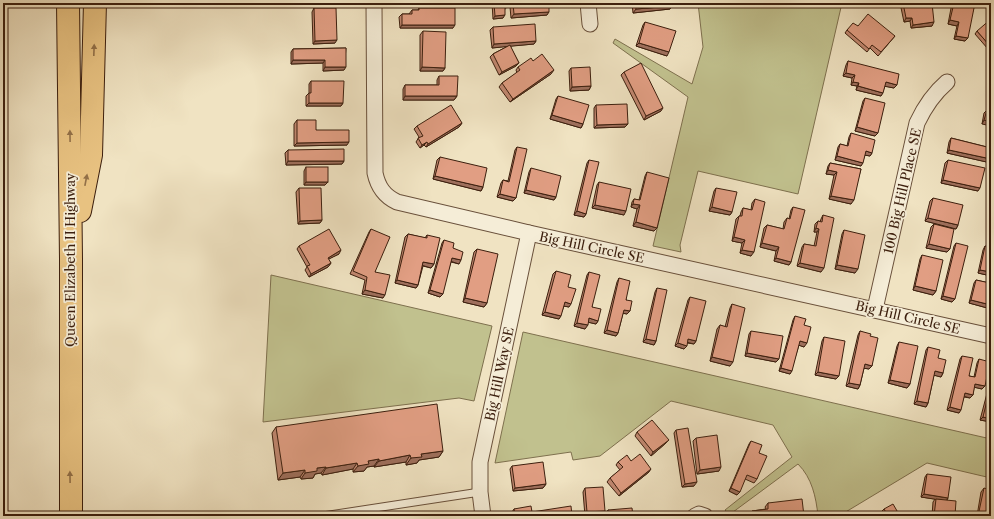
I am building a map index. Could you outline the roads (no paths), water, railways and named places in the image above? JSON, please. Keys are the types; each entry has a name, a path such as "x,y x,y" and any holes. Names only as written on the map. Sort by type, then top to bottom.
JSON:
{"highway":[{"name":"Queen Elizabeth II Highway","path":"68,3 71,259 71,516"},
{"path":"71,259 91,155 95,3"}],"street":[{"name":"Big Hill Circle SE","path":"374,3 375,173 381,190 387,197 397,202 529,233 991,336"},
{"path":"588,3 590,24"},
{"name":"100 Big Hill Place SE","path":"875,309 917,123 925,106 933,94 947,82"},
{"name":"Big Hill Way SE","path":"483,516 480,492 480,462 529,233"},
{"path":"695,516 699,514 705,516"}],"lane":[{"path":"323,516 480,492"}]}
